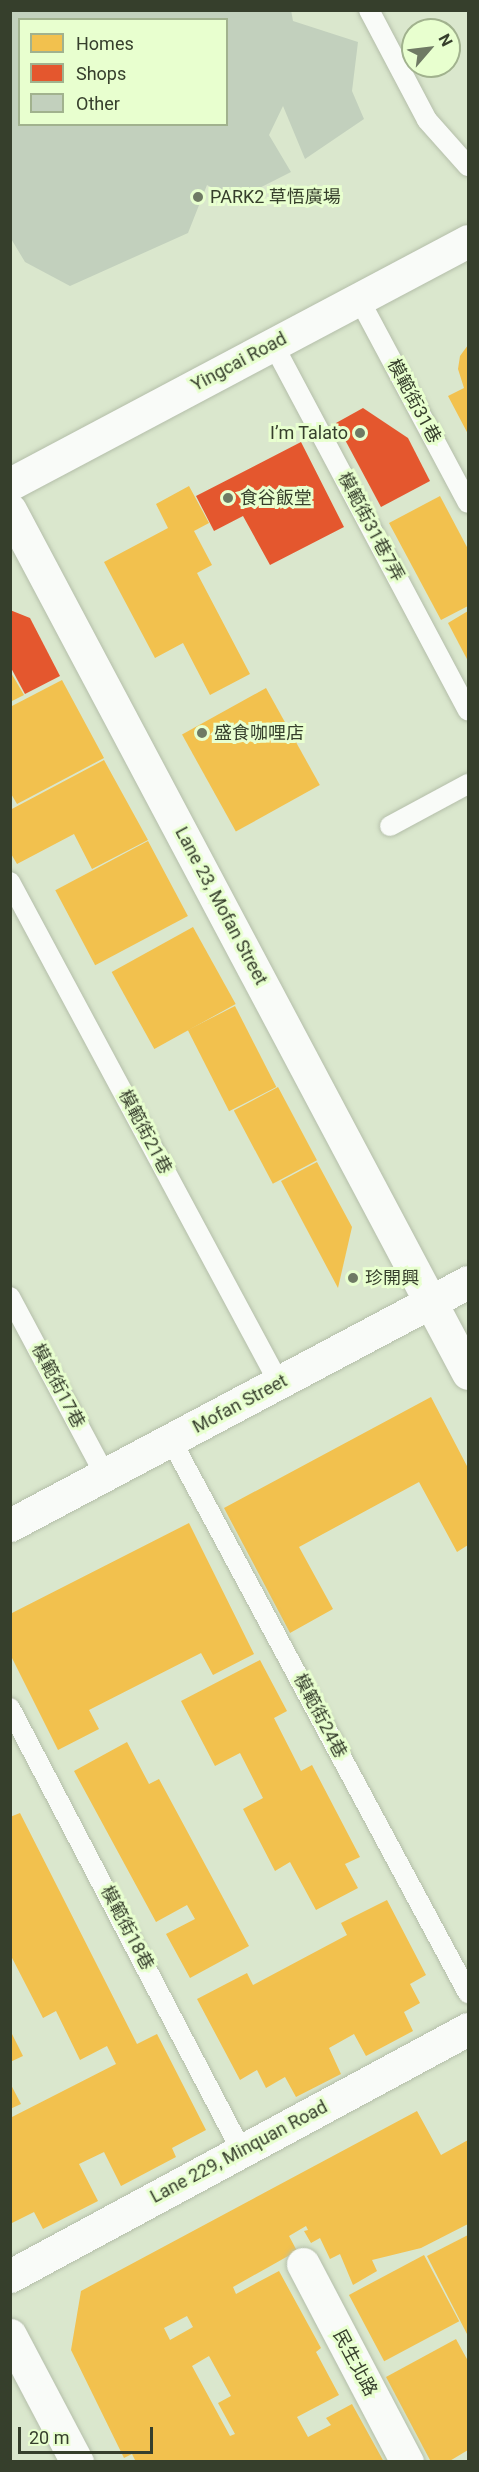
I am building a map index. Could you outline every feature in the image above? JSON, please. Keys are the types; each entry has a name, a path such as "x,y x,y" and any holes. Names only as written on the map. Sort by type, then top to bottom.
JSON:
{"street":[{"name":"Yingcai Road","path":"10,484 468,241"},
{"name":"Lane 23, Mofan Street","path":"10,510 468,1373"},
{"name":"Mofan Street","path":"10,1525 468,1282"},
{"name":"Lane 229, Minquan Road","path":"10,2276 468,2029"},
{"name":"民生北路","path":"303,2264 406,2462"},
{"path":"10,2334 77,2462"}],"lane":[{"path":"369,10 427,120 468,166"},
{"name":"模範街31巷","path":"359,300 468,503"},
{"name":"模範街31巷7弄","path":"273,344 468,710"},
{"path":"390,826 468,784"},
{"name":"模範街21巷","path":"10,882 279,1383"},
{"name":"模範街17巷","path":"10,1297 105,1475"},
{"name":"模範街24巷","path":"171,1440 468,1993"},
{"name":"模範街18巷","path":"10,1707 241,2150"}],"building: Homes":[{"path":"468,345 468,434 448,396 464,388 458,369 460,356"},
{"path":"189,486 209,523 194,531 212,565 197,573 250,674 210,695 183,643 155,658 104,562 168,528 156,504"},
{"path":"440,496 468,549 468,606 441,620 389,523"},
{"path":"468,611 468,661 448,623"},
{"path":"10,671 24,695 10,702"},
{"path":"62,680 104,758 17,804 10,792 10,707"},
{"path":"266,688 320,785 236,832 182,735"},
{"path":"104,760 148,840 92,869 74,834 17,864 10,852 10,810"},
{"path":"148,841 188,916 95,965 55,890"},
{"path":"193,927 236,1004 154,1049 112,972"},
{"path":"235,1006 276,1087 229,1111 188,1030"},
{"path":"278,1087 317,1160 273,1184 234,1110"},
{"path":"317,1162 352,1227 338,1288 281,1181"},
{"path":"431,1397 468,1468 468,1545 457,1552 419,1482 299,1547 333,1609 290,1633 224,1508"},
{"path":"189,1523 254,1654 213,1675 201,1653 89,1710 99,1729 58,1750 10,1654 10,1614"},
{"path":"260,1660 287,1711 274,1718 301,1771 312,1765 360,1857 345,1864 358,1888 316,1910 290,1862 275,1871 243,1809 263,1798 240,1753 215,1766 181,1701"},
{"path":"127,1742 149,1784 159,1779 249,1946 190,1978 166,1934 195,1919 187,1905 156,1922 74,1771"},
{"path":"20,1813 137,2044 157,2034 206,2130 172,2148 176,2157 121,2186 104,2152 79,2164 98,2201 43,2229 34,2212 10,2224 10,2118 116,2064 107,2046 80,2060 56,2011 43,2018 10,1954 10,1817"},
{"path":"387,1900 426,1975 410,1984 420,2003 404,2012 413,2031 366,2056 354,2034 329,2048 341,2074 296,2097 285,2077 266,2088 257,2070 240,2080 197,1999 247,1973 253,1985 347,1935 341,1923"},
{"path":"10,2030 23,2056 10,2062"},
{"path":"10,2083 21,2104 10,2109"},
{"path":"417,2111 441,2155 468,2140 468,2224 421,2248 372,2260 377,2271 353,2285 340,2254 330,2259 320,2238 311,2243 304,2231 308,2230 306,2226 289,2236 297,2251 233,2287 236,2294 279,2271 321,2348 316,2352 339,2395 297,2417 308,2437 331,2425 326,2418 352,2404 384,2462 136,2462 132,2454 124,2458 71,2350 81,2291","holes":["187,2316 193,2327 170,2340 164,2328","209,2356 231,2396 218,2403 235,2434 230,2436 192,2366"]},
{"path":"468,2235 468,2336 427,2256"},
{"path":"424,2255 459,2321 384,2361 349,2295"},
{"path":"456,2339 468,2361 468,2450 448,2462 431,2462 386,2377"}],"building: Shops":[{"path":"363,408 408,438 430,481 381,507 336,423"},
{"path":"301,442 344,527 270,565 243,516 214,531 196,496"},
{"path":"10,610 30,618 60,676 25,694 10,666"}],"building: Other":[{"path":"10,10 291,10 293,21 358,42 352,91 364,119 305,159 283,106 269,135 291,172 236,200 207,185 188,233 70,286 25,262 10,237"}],"place":[{"name":"PARK2 草悟廣場","path":"198,197"},
{"name":"I’m Talato","path":"360,433"},
{"name":"食谷飯堂","path":"228,498"},
{"name":"盛食咖哩店","path":"202,733"},
{"name":"珍開興","path":"353,1278"}]}
